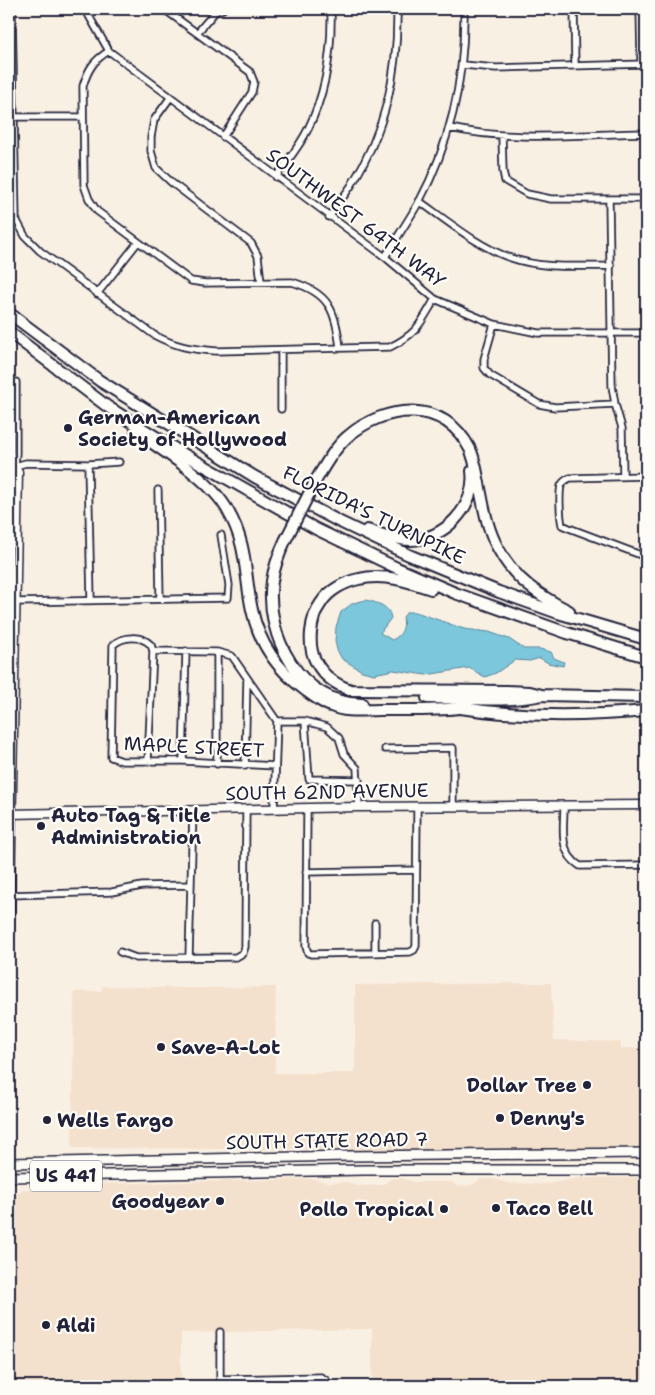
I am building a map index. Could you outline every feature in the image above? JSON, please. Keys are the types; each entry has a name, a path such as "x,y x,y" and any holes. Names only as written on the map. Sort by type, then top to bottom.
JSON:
{"highway":[{"name":"FLORIDA'S TURNPIKE","path":"9,313 100,381 255,477 338,521 401,552 458,576 550,610 646,639"},
{"name":"FLORIDA'S TURNPIKE","path":"9,332 108,407 180,452 316,529 397,568 501,610 567,633 646,657"},
{"path":"108,407 126,425 200,479 227,508 238,530 244,553 251,608 256,627 278,666 292,680 331,706 347,710 432,711 459,708"},
{"path":"590,623 542,597 524,583 510,568 498,549 487,524 471,450 454,427 429,413 400,411 384,415 356,430 339,445 274,569 271,595 272,616 280,644 291,664 305,680 319,691 334,699 350,704 433,704 505,713 589,715 646,711"},
{"path":"319,482 345,448 356,438 380,422 396,416 409,415 434,420 445,425 462,441 468,452 472,476 468,498 454,521 441,532 425,539 408,540 392,538 338,521"},
{"path":"288,543 278,577 276,592 278,617 287,642 299,663 310,678 324,688 337,694 352,697 502,699 530,698 542,695"},
{"path":"501,610 458,599 424,586 394,578 360,578 346,582 333,590 320,603 314,617 311,647 315,661 325,675 337,685 351,690 507,691 530,692 542,695 646,697"}],"main road":[{"name":"SOUTH STATE ROAD 7","path":"9,1163 646,1153"},
{"path":"183,1173 198,1159"},
{"path":"183,1173 211,1159"},
{"name":"SOUTH STATE ROAD 7","path":"9,1177 363,1170 646,1170"}],"street":[{"path":"12,9 10,46 14,116 16,220 25,236 40,251 154,335 173,345 194,349 281,350 390,347 407,338 416,330 435,299"},
{"path":"87,9 88,16 109,51 97,59 87,71 83,86 84,185 89,199 97,211 191,280 205,283 292,282 305,286 329,305 336,321 340,348"},
{"path":"164,9 250,72 254,82 252,92 223,138"},
{"path":"196,33 216,12 223,9"},
{"path":"276,177 308,128 322,94 332,38 331,9"},
{"path":"329,217 352,185 385,114 392,85 397,45 397,9"},
{"path":"384,258 419,201 438,162 450,128 462,65 464,9"},
{"path":"574,9 575,66"},
{"path":"462,65 496,68 644,64 640,9"},
{"name":"SOUTHWEST 64TH WAY","path":"109,51 384,258 435,299 494,324 538,333 646,333"},
{"path":"170,98 154,120 151,151 156,168 172,183 251,243 258,256 261,282"},
{"path":"14,116 83,117"},
{"path":"450,128 477,134 502,136 646,133"},
{"path":"502,136 505,181 528,194 551,199 646,199"},
{"path":"609,200 612,386 622,428 623,476"},
{"path":"419,201 472,240 511,258 553,266 611,266"},
{"path":"9,219 16,220"},
{"path":"97,294 138,242"},
{"path":"494,324 484,359 484,368 490,375 538,404 555,407 615,404"},
{"path":"281,350 281,409"},
{"path":"12,464 16,453 16,382"},
{"path":"12,464 119,462"},
{"path":"9,943 12,640 16,602 18,472 12,464"},
{"path":"88,464 91,600"},
{"path":"646,476 570,478 564,481 561,487 560,519 562,525 646,557"},
{"path":"158,490 160,598"},
{"path":"16,602 228,598 229,585 221,535"},
{"name":"MAPLE STREET","path":"153,651 148,642 135,638 119,640 113,645 111,757 122,761 275,766"},
{"path":"148,761 153,651 217,652 232,656 277,721 274,809"},
{"path":"183,762 186,651"},
{"path":"217,652 217,764"},
{"path":"245,766 247,677"},
{"path":"277,721 305,721 327,727 339,738 344,754 357,768 359,807"},
{"path":"305,721 309,779 358,780"},
{"path":"385,749 453,748 453,806"},
{"name":"SOUTH 62ND AVENUE","path":"10,814 359,807 646,805"},
{"path":"564,806 564,849 571,860 580,866 646,865"},
{"path":"307,808 306,947 308,953 375,953 410,952 416,946 417,807"},
{"path":"120,952 136,958 236,957 243,953 245,947 246,809"},
{"path":"189,957 193,811"},
{"path":"306,872 416,870"},
{"path":"9,894 112,892 142,886 190,885"},
{"path":"375,923 375,953"},
{"path":"220,1332 220,1386"},
{"path":"220,1379 321,1377 327,1383"}],"shaded area":[{"path":"551,983 554,1040 621,1042 621,1048 646,1048 646,1152 72,1148 74,992 101,991 103,986 276,987 275,1073 355,1073 355,985"},
{"path":"646,1177 646,1386 372,1386 372,1329 181,1333 181,1386 10,1386 13,1197 23,1189 72,1188 89,1184 314,1179 328,1183 348,1182 356,1186 382,1185 391,1179 401,1178 415,1182 451,1182 457,1186 472,1185 481,1179 493,1179 508,1183 546,1184 580,1178"}],"water":[{"path":"366,600 382,605 388,610 391,618 380,633 392,640 402,631 404,625 403,617 407,612 416,612 464,629 489,632 509,639 524,649 540,649 551,652 554,658 564,662 563,666 548,663 540,658 530,661 515,660 496,673 485,677 469,668 426,675 393,670 374,674 362,671 342,659 335,641 336,627 341,612 353,603"}],"place":[{"name":"German-American Society of Hollywood","path":"68,428"},
{"name":"Auto Tag & Title Administration","path":"41,826"},
{"name":"Save-A-Lot","path":"161,1047"},
{"name":"Dollar Tree","path":"587,1085"},
{"name":"Denny's","path":"500,1118"},
{"name":"Wells Fargo","path":"47,1120"},
{"name":"Goodyear","path":"220,1201"},
{"name":"Taco Bell","path":"496,1208"},
{"name":"Pollo Tropical","path":"444,1209"},
{"name":"Aldi","path":"46,1325"}]}
